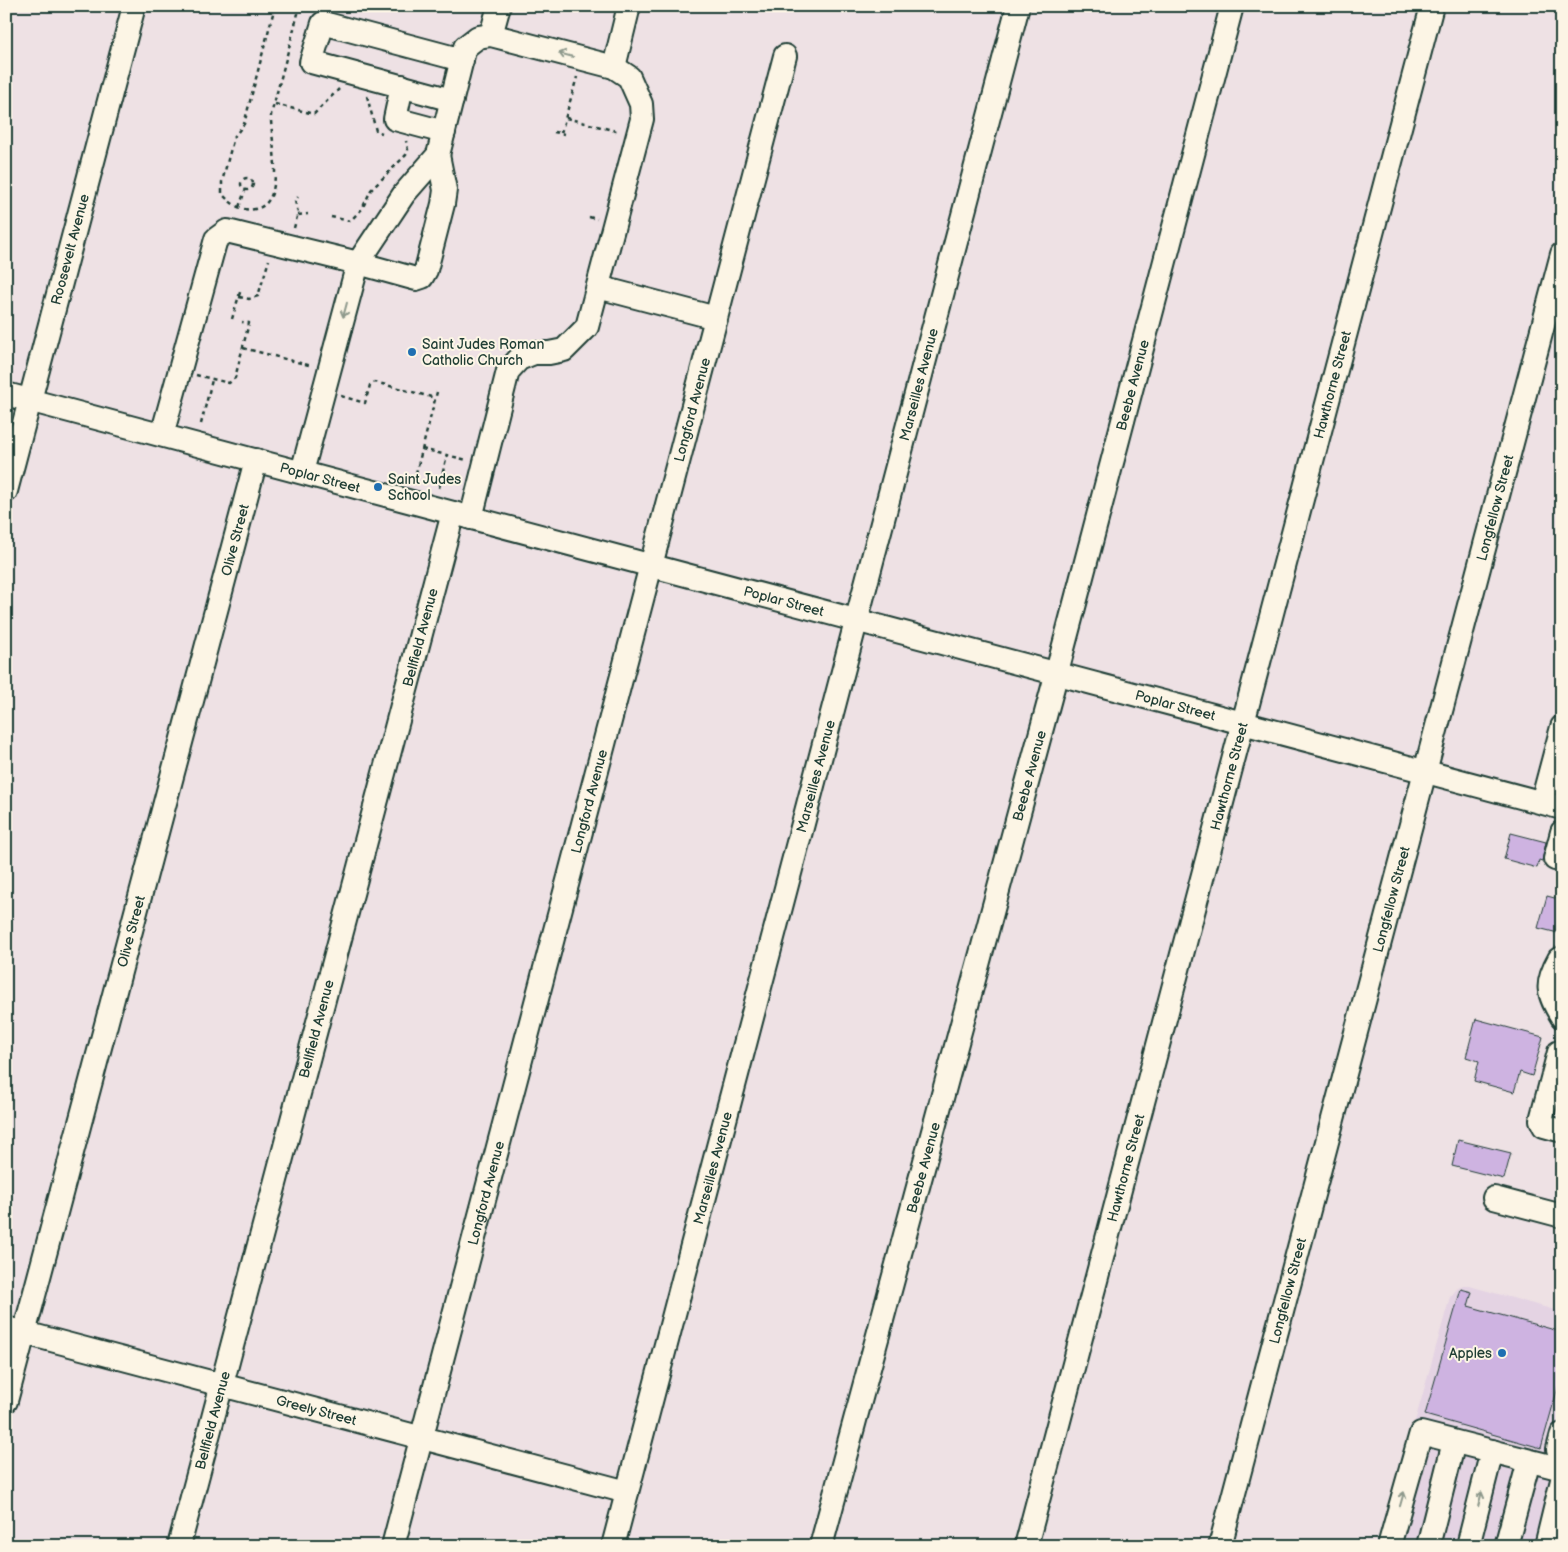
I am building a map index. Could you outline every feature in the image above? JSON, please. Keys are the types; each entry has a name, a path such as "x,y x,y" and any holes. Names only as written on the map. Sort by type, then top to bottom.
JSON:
{"street":[{"name":"Roosevelt Avenue","path":"6,491 134,6"},
{"path":"491,35 499,6"},
{"path":"162,435 216,238 227,231 416,279 422,277 426,270 443,204 445,190 438,155 465,47 478,37 491,35 614,67 629,6"},
{"name":"Marseilles Avenue","path":"612,1546 1018,6"},
{"name":"Beebe Avenue","path":"820,1546 1056,674 1232,6"},
{"name":"Hawthorne Street","path":"1026,1546 1432,6"},
{"path":"452,100 311,62 323,23 462,60"},
{"name":"Longford Avenue","path":"392,1546 785,56"},
{"name":"Bellfield Avenue","path":"179,1546 462,515 508,371 519,359 534,353 564,350 587,328 642,118 641,104 630,77 614,67"},
{"path":"402,86 395,119 444,132"},
{"path":"302,472 358,263 404,194 438,155"},
{"name":"Longfellow Street","path":"1220,1546 1562,254"},
{"path":"598,287 716,318"},
{"name":"Poplar Street","path":"6,394 1552,805"},
{"name":"Olive Street","path":"6,1401 15,1330 256,460"},
{"path":"1552,805 1562,727"},
{"path":"1562,832 1555,858 1562,860"},
{"path":"1562,959 1559,958 1552,972 1548,990 1562,1017"},
{"path":"1562,1051 1559,1052 1541,1120 1544,1126 1562,1131"},
{"path":"1494,1198 1562,1216"},
{"name":"Greely Street","path":"15,1330 627,1492"},
{"path":"1389,1546 1421,1433 1562,1469"},
{"path":"1562,1434 1558,1449 1562,1462"},
{"path":"1428,1546 1454,1442"},
{"path":"1468,1546 1492,1452"},
{"path":"1506,1546 1529,1461"},
{"path":"1546,1546 1562,1480"}],"path":[{"path":"275,6 244,124 234,137 222,182 222,194 235,206 251,210 260,208 270,200 275,177 271,115 300,6"},
{"path":"554,132 563,134 577,76"},
{"path":"275,104 314,114 345,83"},
{"path":"365,89 376,131 384,133"},
{"path":"566,118 627,134"},
{"path":"330,217 350,221 362,209 371,190 406,155 408,145 402,138"},
{"path":"246,178 250,178 254,186 252,189 245,191 242,188 241,182 246,178"},
{"path":"239,207 245,191"},
{"path":"293,232 298,216 295,201 298,197"},
{"path":"298,216 308,214"},
{"path":"238,297 249,300 258,296 270,259"},
{"path":"232,319 241,289"},
{"path":"188,372 229,383 232,382 235,378 250,323 242,322"},
{"path":"243,348 313,366"},
{"path":"201,424 213,379"},
{"path":"336,395 365,403 370,385 375,382 435,398"},
{"path":"414,481 437,392"},
{"path":"422,449 470,461"},
{"path":"439,488 448,455"}],"shaded area":[{"path":"1466,1285 1562,1312 1562,1546 1380,1546 1450,1297 1458,1288"}],"building":[{"path":"1511,833 1546,842 1542,861 1539,860 1537,868 1504,859"},
{"path":"1547,896 1562,900 1562,934 1538,928"},
{"path":"1476,1019 1543,1037 1532,1076 1520,1072 1514,1092 1474,1081 1479,1061 1466,1057"},
{"path":"1458,1140 1511,1153 1504,1179 1452,1166"},
{"name":"Apples","path":"1461,1289 1472,1292 1468,1306 1562,1332 1562,1373 1541,1448 1425,1415"}],"place":[{"name":"Saint Judes Roman Catholic Church","path":"412,352"},
{"name":"Saint Judes School","path":"378,487"},
{"name":"Apples","path":"1502,1353"}]}
